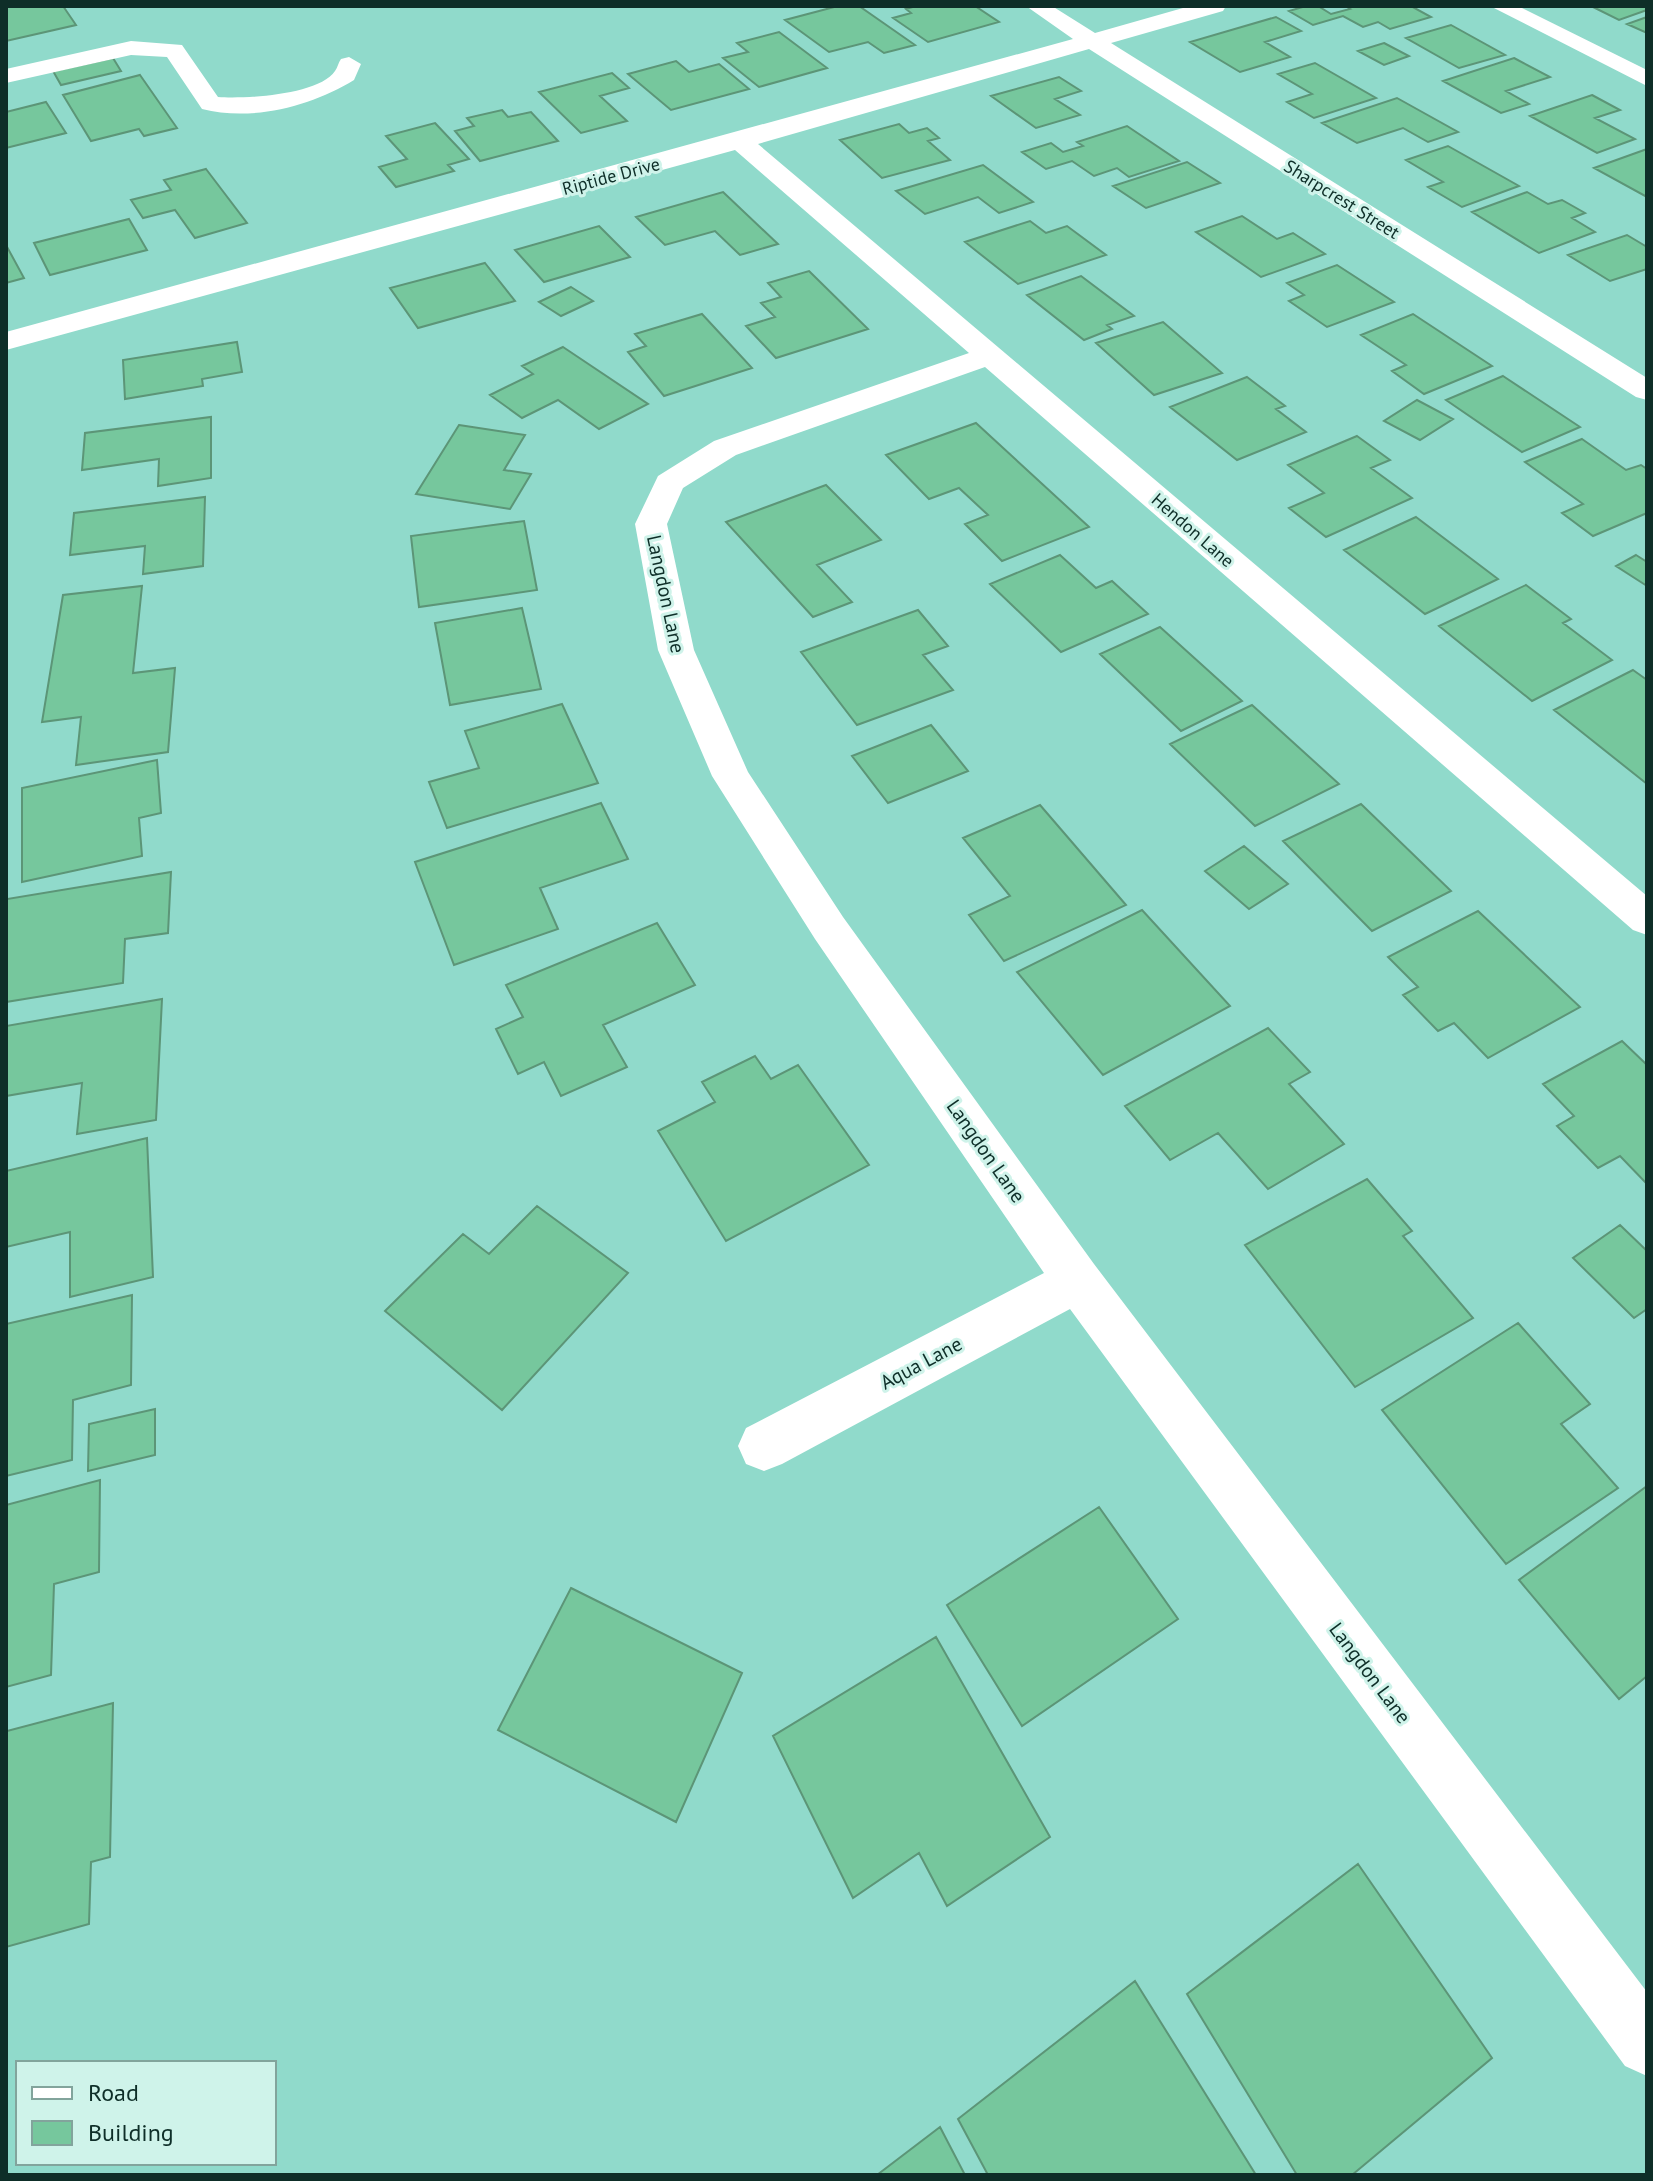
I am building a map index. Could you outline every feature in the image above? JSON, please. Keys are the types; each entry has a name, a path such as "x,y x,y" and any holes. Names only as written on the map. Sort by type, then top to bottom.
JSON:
{"street":[{"name":"Sharpcrest Street","path":"1037,6 1647,391"},
{"name":"Riptide Drive","path":"6,341 740,141 1215,6"},
{"path":"1501,6 1647,79"},
{"path":"6,76 131,48 174,50 211,104 244,107 286,100 332,85 346,75 349,64"},
{"name":"Hendon Lane","path":"740,141 1647,919"},
{"name":"Langdon Lane","path":"990,356 725,448 669,483 651,524 676,650 731,776 829,928 1077,1280 1647,2044"},
{"name":"Aqua Lane","path":"764,1446 1077,1280"}],"building":[{"path":"63,6 76,25 6,41 6,7"},
{"path":"838,6 859,6 915,45 884,53 868,42 829,52 785,20"},
{"path":"916,6 975,6 999,22 928,42 893,18 911,13 906,9"},
{"path":"1318,6 1331,14 1350,9 1345,6 1411,6 1431,17 1390,29 1378,22 1363,27 1343,16 1313,25 1289,11"},
{"path":"1591,6 1647,6 1647,10 1619,20"},
{"path":"1276,17 1301,31 1265,42 1290,57 1240,72 1190,42"},
{"path":"1647,17 1647,33 1627,24"},
{"path":"1451,25 1505,55 1459,68 1406,38"},
{"path":"779,32 827,68 759,87 723,58 748,52 737,43"},
{"path":"1384,43 1409,56 1384,65 1358,51"},
{"path":"113,58 121,71 61,85 53,71"},
{"path":"1514,58 1550,77 1506,91 1529,104 1501,113 1443,81"},
{"path":"676,61 689,72 719,64 749,89 671,110 628,74"},
{"path":"1315,63 1376,98 1314,118 1287,102 1312,94 1278,74"},
{"path":"612,73 629,88 600,96 627,121 581,133 539,92"},
{"path":"140,75 177,128 144,136 139,129 91,141 63,95"},
{"path":"1059,77 1081,91 1055,99 1080,115 1036,128 991,96"},
{"path":"1592,95 1620,110 1595,118 1635,139 1597,153 1530,116"},
{"path":"1397,98 1458,132 1428,142 1403,128 1357,143 1322,123"},
{"path":"46,102 66,133 6,148 6,112"},
{"path":"502,110 508,117 531,112 558,141 480,161 455,131 474,126 467,118"},
{"path":"435,123 469,159 448,165 454,171 396,187 379,167 407,159 386,136"},
{"path":"899,124 909,133 927,128 939,138 928,141 950,160 882,178 840,140"},
{"path":"1127,126 1179,161 1129,177 1117,168 1094,176 1072,161 1046,169 1022,152 1051,143 1063,152 1083,146 1077,142"},
{"path":"1448,146 1519,186 1462,207 1428,187 1443,182 1406,160"},
{"path":"1647,149 1647,197 1594,168"},
{"path":"1187,162 1220,183 1146,208 1113,186"},
{"path":"983,165 1033,202 999,213 978,197 925,214 896,191"},
{"path":"206,169 247,223 195,238 175,210 143,218 131,200 171,190 164,180"},
{"path":"723,192 778,244 740,255 715,231 665,245 636,217"},
{"path":"1527,192 1548,204 1562,200 1585,213 1572,218 1595,232 1539,253 1472,212"},
{"path":"1242,216 1277,239 1293,233 1325,254 1261,277 1196,232"},
{"path":"129,219 147,250 50,275 34,243"},
{"path":"1030,221 1046,233 1067,226 1106,255 1018,284 965,242"},
{"path":"599,226 630,257 544,282 515,250"},
{"path":"1627,235 1647,247 1647,269 1610,281 1568,255"},
{"path":"6,245 24,278 6,283"},
{"path":"485,263 515,301 418,328 390,288"},
{"path":"1337,265 1394,302 1327,327 1289,301 1304,295 1287,283"},
{"path":"809,271 868,329 776,358 746,326 775,317 761,303 781,297 768,283"},
{"path":"1081,276 1134,316 1107,325 1112,329 1084,340 1027,295"},
{"path":"571,287 593,301 561,316 539,302"},
{"path":"702,314 752,368 664,396 628,352 646,346 635,334"},
{"path":"1413,314 1492,366 1424,394 1392,371 1406,365 1361,335"},
{"path":"1163,322 1222,373 1154,395 1096,343"},
{"path":"237,342 242,372 202,379 203,386 125,399 123,360"},
{"path":"563,347 648,404 599,429 558,400 522,418 490,395 533,374 522,366"},
{"path":"1503,376 1580,427 1522,452 1446,400"},
{"path":"1247,377 1285,406 1276,409 1306,432 1237,460 1170,407"},
{"path":"1417,400 1453,419 1420,440 1384,421"},
{"path":"211,417 211,478 158,486 159,459 82,470 85,433"},
{"path":"976,423 1089,527 1002,561 965,524 988,515 959,488 929,499 886,455"},
{"path":"459,425 525,435 504,470 531,474 510,509 416,494"},
{"path":"1357,436 1390,460 1371,468 1412,498 1326,537 1289,508 1324,493 1288,465"},
{"path":"1582,439 1626,470 1641,465 1647,469 1647,513 1593,536 1562,513 1583,504 1525,462"},
{"path":"826,485 881,540 817,565 852,602 813,617 726,522"},
{"path":"205,497 203,566 143,574 145,546 70,555 74,513"},
{"path":"1416,517 1498,579 1425,614 1344,550"},
{"path":"524,521 537,590 419,607 411,536"},
{"path":"1060,555 1096,588 1112,581 1148,614 1061,652 990,584"},
{"path":"1636,555 1647,562 1647,586 1616,566"},
{"path":"1526,585 1571,619 1563,623 1612,660 1532,701 1439,626"},
{"path":"142,586 133,673 175,668 168,752 76,765 81,717 42,722 63,595"},
{"path":"522,608 541,689 450,705 435,623"},
{"path":"918,610 948,646 923,655 953,690 857,725 801,652"},
{"path":"1160,627 1242,701 1181,731 1100,654"},
{"path":"1633,670 1647,680 1647,784 1554,710"},
{"path":"562,704 598,783 447,828 429,782 479,768 465,731"},
{"path":"1252,705 1339,784 1255,826 1170,744"},
{"path":"931,725 968,771 888,803 852,756"},
{"path":"157,760 161,813 139,818 142,856 22,882 22,788"},
{"path":"601,803 628,859 540,888 558,929 454,965 415,862"},
{"path":"1361,804 1451,891 1372,931 1283,841"},
{"path":"1040,805 1126,905 1004,961 969,915 1010,896 963,838"},
{"path":"1244,846 1288,884 1249,909 1205,871"},
{"path":"171,872 168,933 125,939 123,983 6,1002 7,899"},
{"path":"1142,910 1230,1006 1103,1075 1017,972"},
{"path":"1478,911 1580,1007 1488,1058 1454,1023 1438,1031 1403,995 1418,987 1388,957"},
{"path":"657,923 695,985 603,1025 627,1067 561,1096 544,1062 518,1074 496,1029 523,1017 506,985"},
{"path":"162,999 156,1120 77,1134 82,1083 6,1096 6,1026"},
{"path":"1268,1028 1310,1072 1289,1084 1344,1144 1268,1189 1218,1133 1170,1160 1125,1106"},
{"path":"1622,1041 1647,1065 1647,1184 1620,1156 1598,1168 1557,1126 1574,1116 1543,1084"},
{"path":"755,1056 771,1079 798,1065 869,1165 726,1241 658,1131 715,1102 702,1082"},
{"path":"147,1138 153,1277 70,1297 70,1232 6,1247 6,1171"},
{"path":"1367,1179 1412,1231 1403,1236 1473,1318 1355,1387 1245,1245"},
{"path":"537,1206 628,1273 502,1410 385,1311 463,1234 489,1254"},
{"path":"1620,1225 1647,1251 1647,1309 1634,1318 1573,1258"},
{"path":"132,1295 131,1385 73,1400 72,1460 6,1476 6,1324"},
{"path":"1518,1323 1590,1404 1561,1424 1618,1488 1506,1564 1382,1410"},
{"path":"155,1409 155,1455 88,1471 89,1424"},
{"path":"100,1480 99,1572 54,1584 51,1675 6,1687 6,1505"},
{"path":"1647,1486 1647,1676 1619,1699 1519,1580"},
{"path":"1099,1507 1178,1619 1022,1726 947,1605"},
{"path":"571,1588 742,1673 676,1822 498,1730"},
{"path":"936,1637 1050,1837 947,1906 919,1853 853,1898 773,1736"},
{"path":"113,1703 110,1857 91,1862 89,1924 6,1947 7,1731"},
{"path":"1358,1864 1492,2058 1352,2175 1297,2175 1187,1994"},
{"path":"1135,1981 1256,2175 988,2175 958,2119"},
{"path":"940,2127 965,2175 877,2175"}]}
